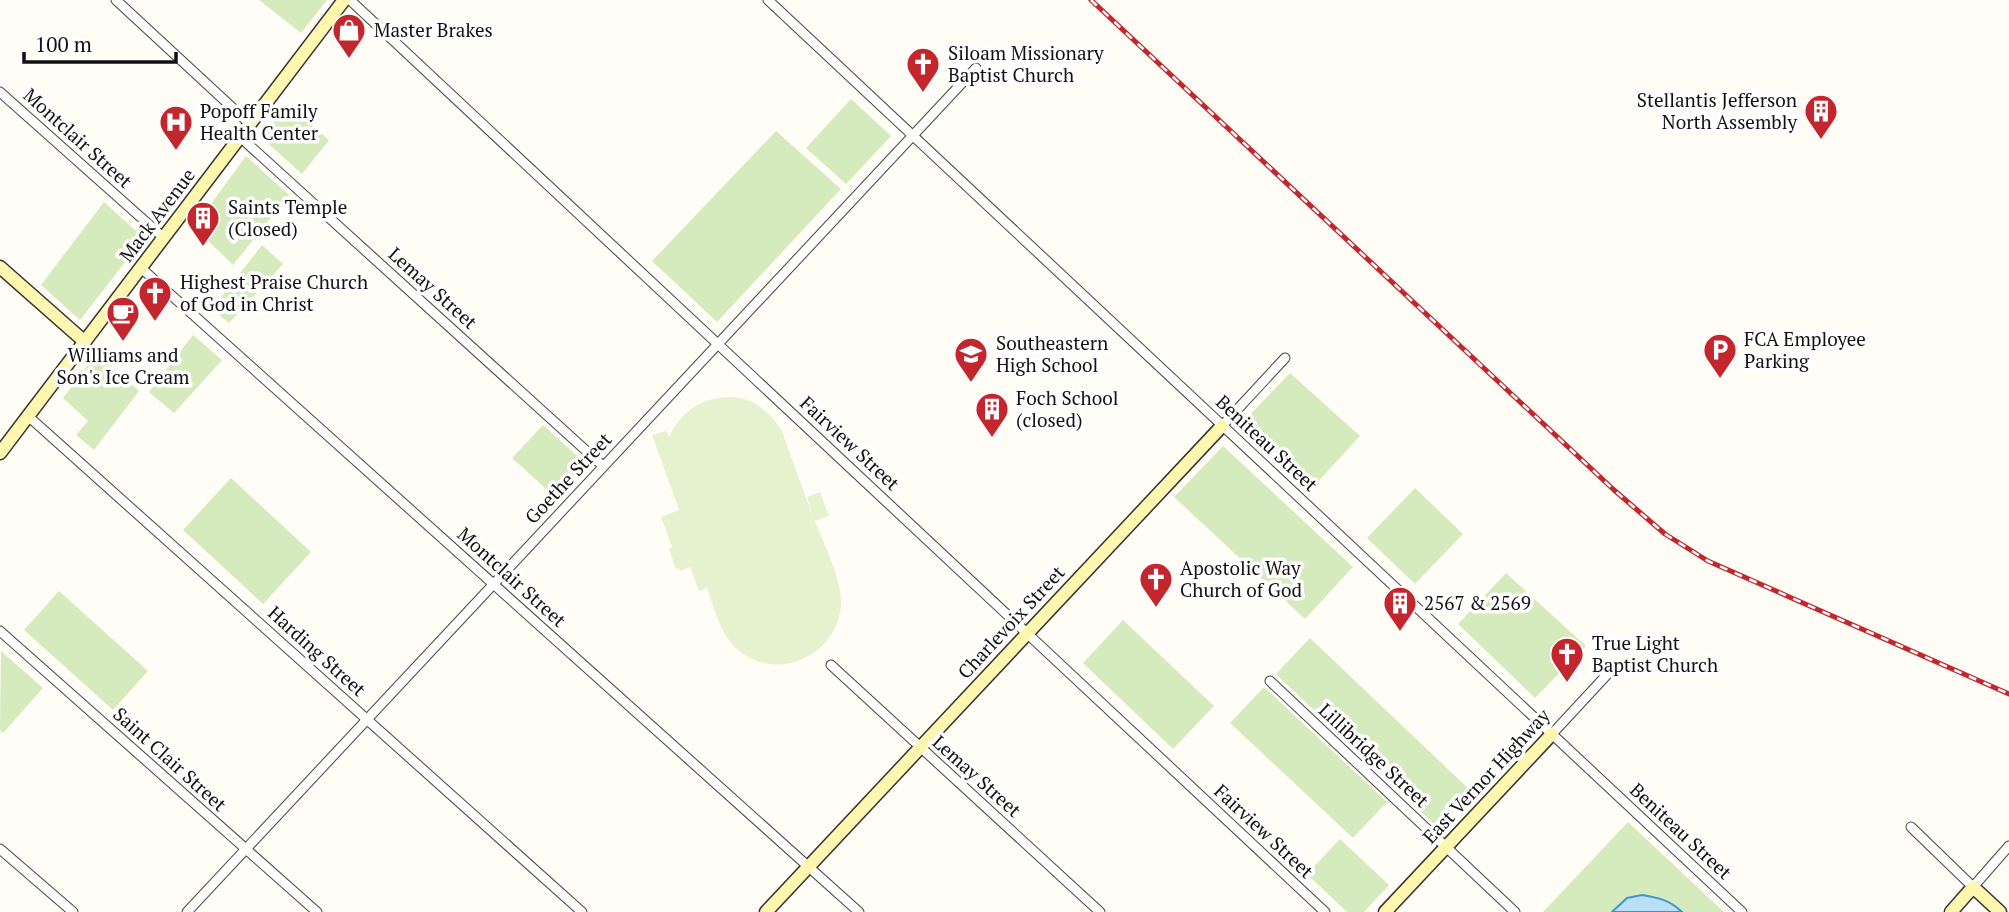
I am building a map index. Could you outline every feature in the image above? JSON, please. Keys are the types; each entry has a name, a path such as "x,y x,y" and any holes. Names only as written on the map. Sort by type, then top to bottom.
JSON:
{"street":[{"path":"116,0 250,124"},
{"name":"Mack Avenue","path":"1,449 344,0"},
{"name":"Fairview Street","path":"350,0 1325,912"},
{"name":"Beniteau Street","path":"768,0 1742,912"},
{"name":"Goethe Street","path":"187,912 976,68"},
{"name":"Montclair Street","path":"0,92 164,238"},
{"name":"Lemay Street","path":"240,137 603,466"},
{"path":"0,267 85,341"},
{"name":"Montclair Street","path":"141,268 859,912"},
{"name":"Charlevoix Street","path":"766,912 1285,358"},
{"name":"Harding Street","path":"28,416 582,912"},
{"name":"Saint Clair Street","path":"0,631 317,912"},
{"name":"Lemay Street","path":"831,665 1100,912"},
{"name":"East Vernor Highway","path":"1385,912 1615,666"},
{"name":"Lillibridge Street","path":"1270,681 1515,912"},
{"path":"1911,827 2000,912"},
{"path":"1951,912 2009,846"},
{"path":"0,849 73,912"}],"green space":[{"path":"259,0 327,0 301,33"},
{"path":"851,99 891,136 846,184 806,148"},
{"path":"287,104 329,140 302,174 262,138"},
{"path":"776,131 841,189 717,322 652,261"},
{"path":"246,156 289,195 233,265 194,227"},
{"path":"104,202 144,238 80,320 41,285"},
{"path":"262,245 283,264 229,323 212,309"},
{"path":"193,335 222,360 174,413 149,392"},
{"path":"97,353 139,391 94,450 76,435 88,421 63,398"},
{"path":"1290,373 1360,436 1313,487 1243,422"},
{"path":"733,397 754,403 766,411 781,429 813,517 807,497 820,492 829,516 815,521 839,584 841,604 838,622 830,637 818,649 788,664 754,660 732,644 719,621 707,588 699,591 690,567 681,571 676,569 669,549 672,547 661,517 679,510 652,435 666,431 669,437 680,419 694,407 712,399"},
{"path":"543,425 586,464 555,497 512,458"},
{"path":"1223,446 1353,567 1305,619 1174,497"},
{"path":"231,478 311,552 263,604 183,530"},
{"path":"1415,488 1463,534 1415,584 1367,538"},
{"path":"1506,573 1586,646 1535,698 1458,624"},
{"path":"59,591 148,671 113,710 24,630"},
{"path":"1123,620 1214,706 1173,749 1083,663"},
{"path":"1310,638 1472,792 1438,828 1276,674"},
{"path":"1,651 43,688 3,733 0,730"},
{"path":"1264,687 1387,802 1353,838 1230,723"},
{"path":"1628,822 1724,912 1543,912"},
{"path":"1340,839 1389,885 1364,912 1347,912 1307,874"}],"water":[{"path":"1642,895 1664,900 1682,912 1612,912 1627,898"}],"railway":[{"path":"1091,0 1614,490 1665,534 1708,561 2009,694"}],"place":[{"name":"Master Brakes","path":"349,60"},
{"name":"Siloam Missionary Baptist Church","path":"923,94"},
{"name":"Stellantis Jefferson North Assembly","path":"1821,141"},
{"name":"Popoff Family Health Center","path":"176,152"},
{"name":"Saints Temple (Closed)","path":"203,248"},
{"name":"Highest Praise Church of God in Christ","path":"155,323"},
{"name":"Williams and Son's Ice Cream","path":"123,343"},
{"name":"FCA Employee Parking","path":"1720,380"},
{"name":"Southeastern High School","path":"971,384"},
{"name":"Foch School (closed)","path":"992,439"},
{"name":"Apostolic Way Church of God","path":"1156,609"},
{"name":"2567 & 2569","path":"1400,633"},
{"name":"True Light Baptist Church","path":"1567,684"}]}
